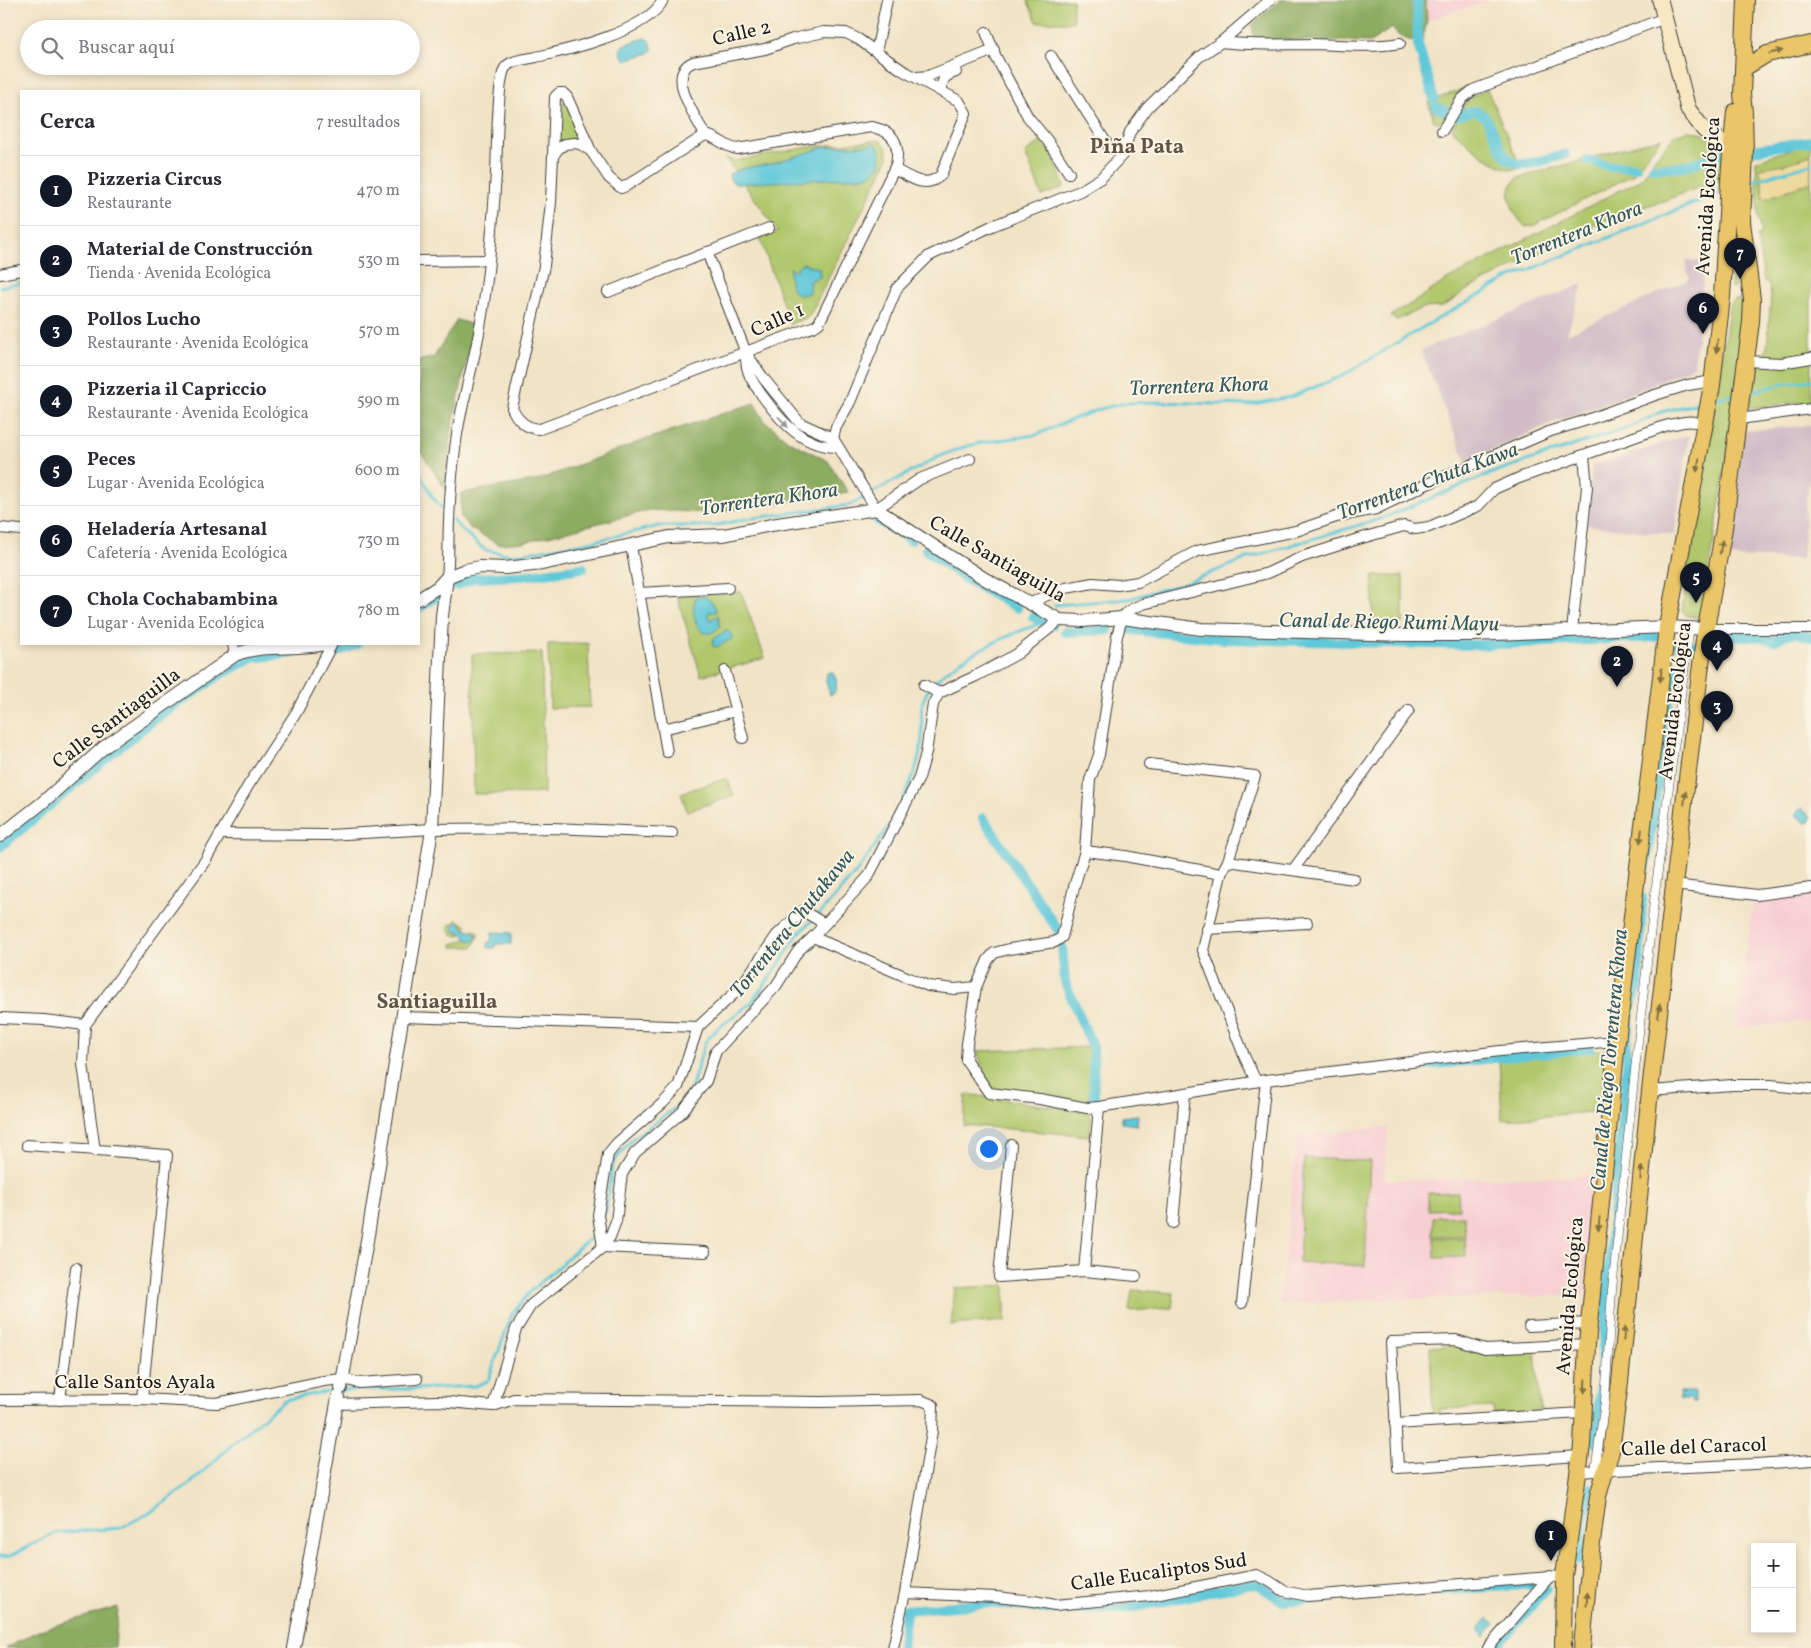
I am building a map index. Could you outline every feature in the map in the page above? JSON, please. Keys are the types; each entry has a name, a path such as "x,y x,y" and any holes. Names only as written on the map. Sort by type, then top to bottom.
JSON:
{"main road":[{"path":"1660,0 1688,109 1704,130 1732,149 1739,172"},
{"path":"1742,94 1746,0"},
{"path":"1744,68 1767,54 1811,44"},
{"name":"Avenida Ecológica","path":"1732,149 1735,113 1742,94"},
{"name":"Avenida Ecológica","path":"1562,1648 1557,1576 1579,1464 1584,1413 1587,1344 1616,1041 1667,627 1713,383 1722,297 1739,172 1744,112 1742,94"},
{"name":"Avenida Ecológica","path":"1582,1648 1590,1558 1601,1470 1611,1451 1620,1382 1650,1091 1706,629 1724,528 1746,361 1752,299 1743,235 1735,208"},
{"path":"1722,297 1737,293 1752,299"}],"street":[{"path":"294,1648 340,1392 403,1017 415,928 432,829 442,616 449,554 448,520 457,435 480,326 489,260 494,211 500,95 504,69 512,62 616,35 651,16 660,8 663,0"},
{"path":"876,52 887,0"},
{"path":"835,443 836,427 850,402 897,288 928,256 992,226 1080,192 1101,178 1123,154 1130,132 1148,107 1199,58 1221,42 1270,0"},
{"path":"1442,131 1462,99 1473,90 1665,18"},
{"name":"Calle 2","path":"705,135 686,97 682,83 682,72 687,64 749,53 792,39 833,31 846,33 916,77 959,101 966,113 941,175 934,182 915,180 894,169"},
{"path":"986,32 1028,117 1047,140 1070,174"},
{"path":"1221,42 1249,46 1315,44 1360,46 1400,43"},
{"path":"916,77 928,76 995,53"},
{"path":"942,92 941,82 946,75 995,53"},
{"path":"1051,56 1107,144 1123,154"},
{"name":"Calle 1","path":"559,93 563,93 567,97 591,151 609,178 621,188 705,135 711,135 729,148 737,149 871,128 882,129 891,135 898,154 894,169 815,326 540,429 533,429 515,416 512,408 544,266 551,202 555,97 559,93"},
{"path":"552,156 565,144 580,144 591,151"},
{"path":"608,292 769,228"},
{"path":"707,252 746,353 800,423 835,443 874,507"},
{"path":"420,262 489,260"},
{"path":"0,274 20,270"},
{"path":"746,353 745,364 748,372 761,393 787,427 812,443 825,447 835,443"},
{"path":"1746,361 1781,363 1811,358"},
{"path":"1032,605 1045,596 1066,588 1093,583 1118,585 1138,582 1197,551 1296,531 1336,517 1376,510 1425,485 1551,431 1688,385 1713,383"},
{"path":"761,393 764,389 771,387"},
{"path":"1740,413 1811,410"},
{"path":"1616,1041 1500,1051 1261,1080 1087,1108 1040,1099 989,1093 966,1060 976,987 988,960 994,953 1055,942 1062,937 1074,887 1086,851 1090,780 1099,755 1117,636 1122,618 1127,610 1143,604 1268,573 1302,557 1404,526 1415,529 1429,527 1478,506 1494,489 1519,478 1665,426 1685,421 1706,421"},
{"path":"1572,631 1587,487 1584,456"},
{"path":"420,598 447,577 465,570 480,567 505,568 542,564 669,537 724,535 874,507 920,479 970,459"},
{"name":"Calle Santiaguilla","path":"874,507 985,580 1055,617 1083,621 1122,618 1201,629 1403,636 1667,627 1706,629"},
{"path":"0,528 20,530"},
{"path":"631,546 667,752"},
{"path":"640,593 728,588"},
{"path":"493,1406 516,1329 531,1305 603,1247 610,1237 616,1221 622,1174 635,1152 682,1112 706,1082 716,1051 776,986 798,951 814,937 868,877 919,778 926,753 933,704 932,689 976,676 1017,654 1055,617"},
{"path":"1706,629 1811,629"},
{"path":"1601,1470 1612,1290 1638,1042 1654,901 1689,634"},
{"name":"Calle Santiaguilla","path":"0,836 42,803 110,743 234,650 319,645"},
{"path":"95,1150 83,1064 85,1025 205,861 248,786 296,713 331,645"},
{"path":"726,671 743,738"},
{"path":"1293,870 1409,710"},
{"path":"663,729 736,711"},
{"path":"1149,764 1255,776 1228,861 1221,874 1203,950 1245,1058 1261,1080 1242,1303"},
{"path":"222,834 328,835 432,829 552,828 672,833"},
{"path":"1086,851 1125,856 1221,874"},
{"path":"1228,861 1354,879"},
{"path":"1674,885 1757,895 1811,888"},
{"path":"603,1247 598,1215 608,1154 617,1143 663,1103 678,1087 698,1027 739,989 777,936 803,911 825,924"},
{"path":"1207,929 1307,923"},
{"path":"814,937 928,986 955,989 976,987"},
{"path":"403,1017 698,1027"},
{"path":"0,1018 44,1020 85,1025"},
{"path":"1650,1091 1732,1085 1770,1085 1811,1089"},
{"path":"1173,1223 1185,1092"},
{"path":"1084,1271 1099,1107"},
{"path":"27,1145 167,1155 142,1400"},
{"path":"1011,1145 998,1277 1084,1271 1136,1276"},
{"path":"603,1247 706,1252"},
{"path":"60,1400 76,1268"},
{"path":"1528,1326 1589,1323"},
{"path":"1584,1413 1395,1424 1390,1342 1456,1340 1485,1349 1587,1344"},
{"name":"Calle Santos Ayala","path":"0,1400 142,1400 217,1403 324,1381 340,1392 359,1383 417,1379"},
{"path":"340,1392 493,1406 514,1399 821,1402 921,1400 933,1405 932,1431 893,1648"},
{"name":"Calle del Caracol","path":"1395,1424 1398,1468 1579,1464 1601,1470 1681,1468 1811,1460"},
{"name":"Calle Eucaliptos Sud","path":"904,1593 996,1597 1055,1605 1150,1596 1257,1575 1269,1580 1284,1591 1308,1596 1557,1576"},
{"path":"1488,1648 1557,1576"}],"shaded area":[{"path":"1426,0 1489,0 1427,21"},
{"path":"1685,261 1705,261 1694,366 1618,399 1549,424 1466,462 1421,350 1583,284 1567,334 1690,279"},
{"path":"1811,425 1811,468 1806,500 1802,559 1727,557 1744,431"},
{"path":"1689,435 1674,535 1587,525 1592,466"},
{"path":"1811,894 1811,1021 1736,1028 1753,903"},
{"path":"1388,1127 1384,1180 1595,1176 1584,1295 1279,1304 1298,1135"}],"green space":[{"path":"1027,0 1073,0 1073,22 1037,22"},
{"path":"1280,0 1426,0 1427,21 1421,45 1399,36 1392,28 1370,42 1254,39 1252,25"},
{"path":"1465,88 1452,103 1443,123 1434,121 1428,102"},
{"path":"1487,89 1521,168 1511,169 1495,163 1479,153 1452,129 1469,100"},
{"path":"564,101 584,141 556,146 558,106"},
{"path":"1687,131 1700,132 1728,150 1725,181 1713,182 1663,201 1611,217 1463,292 1441,307 1422,308 1397,320 1390,316 1445,281 1642,179 1653,161 1675,135"},
{"path":"1661,138 1632,175 1535,225 1526,227 1513,210 1510,189 1518,178"},
{"path":"879,140 886,148 888,159 812,311 808,317 790,324 760,238 778,231 725,158 735,161 809,147"},
{"path":"1042,141 1054,158 1064,187 1042,196 1025,153"},
{"path":"1811,142 1811,401 1749,408 1755,370 1767,349 1771,296 1768,282 1764,281 1757,236 1761,234 1756,161"},
{"path":"1735,230 1746,287 1737,286 1731,288 1730,264"},
{"path":"1734,300 1742,300 1750,306 1702,618 1687,616 1682,611 1730,304"},
{"path":"457,320 474,325 450,438 447,491 420,450 420,361 434,357"},
{"path":"754,403 765,421 789,441 828,461 848,492 711,513 650,510 525,542 498,544 471,529 461,518 461,493 538,480 647,439"},
{"path":"1373,576 1403,576 1403,623 1373,623"},
{"path":"741,592 765,658 701,676 677,596"},
{"path":"588,643 590,707 550,708 548,644"},
{"path":"542,653 544,793 474,794 472,654"},
{"path":"727,778 734,796 687,811 681,793"},
{"path":"458,920 467,926 466,929 463,928 462,924 457,933 462,933 460,936 452,935 449,925"},
{"path":"473,930 478,932 479,935 473,947 452,947 452,944 477,934"},
{"path":"1089,1047 1092,1102 994,1089 989,1085 977,1051"},
{"path":"1607,1049 1601,1111 1502,1120 1499,1060"},
{"path":"966,1094 1088,1112 1091,1118 1090,1136 963,1125"},
{"path":"1304,1158 1370,1161 1365,1266 1299,1262"},
{"path":"1458,1192 1459,1209 1428,1210 1428,1193"},
{"path":"1464,1216 1465,1236 1433,1236 1433,1217"},
{"path":"1434,1238 1465,1238 1466,1257 1435,1258"},
{"path":"1005,1285 1005,1321 951,1325 955,1288"},
{"path":"1132,1290 1174,1293 1172,1308 1129,1311"},
{"path":"1453,1346 1483,1354 1535,1351 1541,1411 1494,1414 1493,1407 1440,1409 1440,1416 1433,1416 1430,1347"},
{"path":"118,1607 115,1648 6,1648 40,1630"}],"sand":[{"path":"1811,155 1811,182 1764,199 1760,168 1785,164"}],"water":[{"path":"645,38 651,44 652,50 649,53 626,60 622,56 620,50 623,45"},
{"path":"875,143 881,154 880,164 874,172 863,177 736,184 731,181 729,174 744,168 770,164 819,148 860,146"},
{"path":"804,263 819,268 820,277 809,281 810,289 808,293 799,296 793,290 790,283 790,268 794,271 797,270 797,267"},
{"path":"704,596 713,603 717,612 709,612 710,620 718,615 720,626 713,632 707,633 698,626 694,612 696,597"},
{"path":"728,630 733,638 714,647 713,639"},
{"path":"832,672 836,685 834,693 830,695 826,681 827,673"},
{"path":"1801,808 1811,817 1809,822 1805,823 1795,814"},
{"path":"458,922 462,924 463,928 477,934 475,940 469,941 462,933 454,931 453,925"},
{"path":"492,932 511,933 511,944 495,944 495,948 488,948"},
{"path":"1138,1115 1137,1125 1122,1123 1122,1117"},
{"path":"1679,1392 1695,1392 1695,1403 1692,1403 1691,1399 1680,1399"},
{"path":"1488,1618 1495,1624 1485,1636 1478,1630"}],"waterway":[{"name":"Canal de Riego Torrentera Khora","path":"1417,0 1418,44 1434,99"},
{"name":"Canal de Riego Torrentera Khora","path":"1436,107 1450,113"},
{"name":"Canal de Riego Torrentera Khora","path":"1457,115 1472,111 1480,112 1490,125 1503,152 1508,159 1515,163 1533,163 1565,154"},
{"name":"Canal de Riego Torrentera Khora","path":"1753,150 1811,141"},
{"name":"Canal de Riego Torrentera Khora","path":"1653,168 1680,167 1722,155"},
{"name":"Canal de Riego Torrentera Khora","path":"1588,160 1608,166 1636,167"},
{"name":"Torrentera Khora","path":"1749,182 1811,164"},
{"name":"Torrentera Khora","path":"452,519 485,550 512,555 586,543 659,526 713,526 746,519 850,505 938,457 964,447 1036,435 1100,409 1125,403 1159,402 1247,405 1291,397 1342,376 1509,278 1724,191"},
{"name":"Torrentera Khora","path":"0,287 20,283"},
{"name":"Torrentera Chuta Kawa","path":"1748,392 1811,380"},
{"name":"Torrentera Chuta Kawa","path":"1714,399 1737,394"},
{"name":"Torrentera Chuta Kawa","path":"1055,605 1128,599 1183,584 1248,558 1383,518 1497,471 1630,427 1661,412 1703,402"},
{"name":"Torrentera Khora","path":"420,473 432,496 446,513"},
{"name":"Canal de Riego Rumi Mayu","path":"878,521 911,540"},
{"name":"Canal de Riego Rumi Mayu","path":"926,550 964,578 1017,608"},
{"name":"Canal de Riego Rumi Mayu","path":"456,585 475,578 521,576 583,568"},
{"name":"Canal de Riego Rumi Mayu","path":"420,607 441,593"},
{"name":"Torrentera Chutakawa","path":"1033,617 1052,626"},
{"name":"Torrentera Chutakawa","path":"902,801 920,753 922,732 921,709 928,691 939,678 973,654 1044,622"},
{"name":"Canal de Riego Rumi Mayu","path":"1123,629 1224,639 1478,645 1655,637"},
{"name":"Canal de Riego Rumi Mayu","path":"1065,632 1108,630"},
{"name":"Canal de Riego Torrentera Khora","path":"1713,648 1726,639 1742,636 1774,641 1786,634 1796,633 1811,637"},
{"name":"Canal de Riego Rumi Mayu","path":"339,651 354,645"},
{"name":"Canal de Riego Rumi Mayu","path":"1678,645 1699,646"},
{"name":"Canal de Riego Rumi Mayu","path":"0,847 156,718 215,678 251,658 293,653"},
{"name":"Canal de Riego Torrentera Khora","path":"1646,866 1673,669"},
{"name":"Canal de Riego Torrentera Khora","path":"983,818 1058,930"},
{"name":"Torrentera Chutakawa","path":"602,1219 606,1213 612,1164 633,1138 681,1104 691,1089 705,1042 718,1028 750,1004 778,966 798,934 824,909 858,870 889,826"},
{"name":"Canal de Riego Torrentera Khora","path":"1596,1443 1627,1065 1626,1045 1631,1007 1638,987 1642,898"},
{"name":"Canal de Riego Torrentera Khora","path":"1062,947 1065,982 1093,1048 1094,1100"},
{"name":"Canal de Riego Torrentera Khora","path":"1418,1066 1590,1048"},
{"name":"Torrentera Chutakawa","path":"0,1557 10,1556 54,1533 120,1528 148,1514 190,1484 237,1440 285,1400 318,1393 363,1389 475,1386 488,1381 512,1314 529,1293 592,1236 597,1229"},
{"name":"Canal de Riego Torrentera Khora","path":"1579,1560 1590,1488"},
{"name":"Canal de Riego Torrentera Khora","path":"902,1648 906,1610 991,1603 1043,1609 1129,1608 1243,1585 1257,1584 1283,1601 1315,1599"},
{"name":"Canal de Riego Torrentera Khora","path":"1432,1591 1536,1584"},
{"name":"Canal de Riego Torrentera Khora","path":"1495,1648 1546,1589"}],"place":[{"name":"Chola Cochabambina","path":"1740,279"},
{"name":"Heladería Artesanal","path":"1703,334"},
{"name":"Peces","path":"1696,603"},
{"name":"Pizzeria il Capriccio","path":"1717,671"},
{"name":"Material de Construcción","path":"1617,687"},
{"name":"Pollos Lucho","path":"1717,732"},
{"name":"Pizzeria Circus","path":"1551,1561"}],"district":[{"name":"Piña Pata","path":"1137,147"},
{"name":"Santiaguilla","path":"437,1002"}]}
